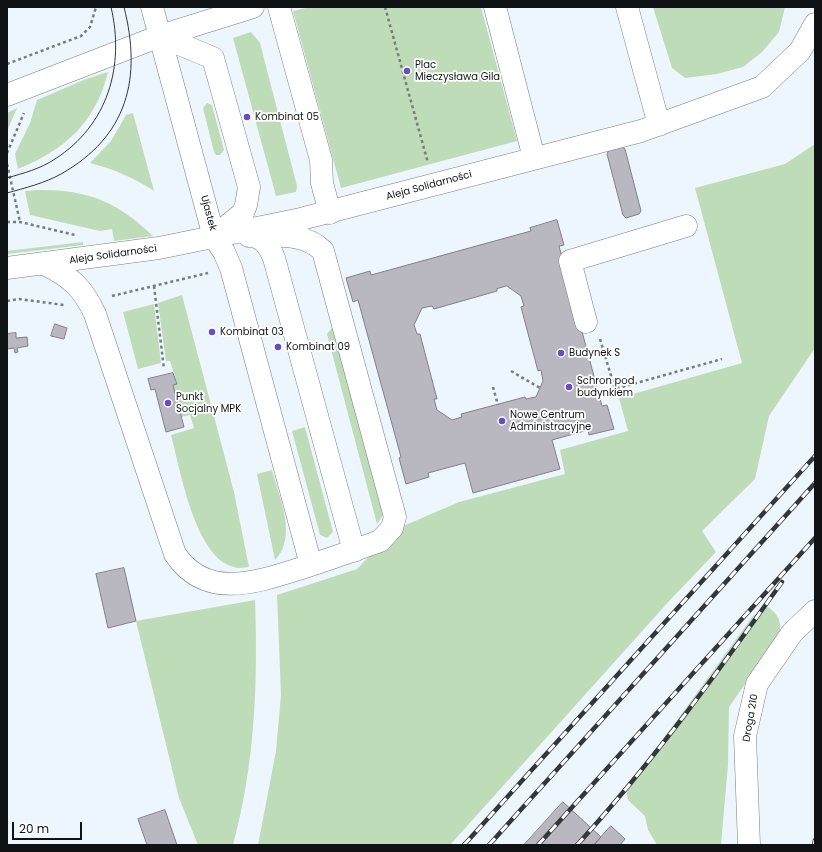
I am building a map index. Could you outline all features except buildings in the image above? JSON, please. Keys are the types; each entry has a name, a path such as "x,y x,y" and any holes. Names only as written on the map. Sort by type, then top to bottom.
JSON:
{"street":[{"name":"Ujastek","path":"152,7 214,237 243,213 249,187 213,58 160,36"},
{"path":"7,95 160,36 253,7"},
{"path":"279,7 321,160 322,183 330,213"},
{"path":"495,7 534,158"},
{"path":"627,7 660,125"},
{"name":"Aleja Solidarności","path":"7,268 159,248 330,213 660,125 762,87 800,51 815,24"},
{"path":"592,329 570,260 686,226"},
{"path":"257,236 268,245 274,258 354,551"},
{"path":"44,264 73,280 89,301 95,314 170,543 181,563 202,579 230,584 257,582 354,551 380,541 392,528 395,517 324,255 319,248 298,237 214,237"},
{"path":"214,237 224,252 231,268 311,565"},
{"name":"Droga 210","path":"749,845 745,736 757,684 792,634 815,611"}],"path":[{"path":"7,64 81,36 90,27 96,7"},
{"path":"385,7 434,185"},
{"path":"7,153 25,111"},
{"path":"7,164 20,222"},
{"path":"7,222 20,222 78,235"},
{"path":"109,296 212,273"},
{"path":"154,286 164,370"},
{"path":"7,301 19,299 60,306"},
{"path":"592,329 615,389 722,359"},
{"path":"511,371 540,388"},
{"path":"493,387 498,405"}],"green space":[{"path":"310,7 481,7 517,141 341,188 293,11"},
{"path":"653,7 785,7 779,32 762,52 743,67 717,74 685,78 672,68"},
{"path":"251,32 260,43 297,186 296,192 276,196 233,38"},
{"path":"108,72 103,90 95,106 87,120 76,132 50,153 18,169 15,154 30,123 37,100 86,79"},
{"path":"207,103 212,105 224,150 220,155 216,155 214,152 203,108"},
{"path":"17,108 7,131 7,113"},
{"path":"133,113 154,191 124,174 90,163 111,141 126,115"},
{"path":"815,144 815,348 769,416 755,479 702,531 716,552 671,599 450,845 258,845 276,751 281,695 277,595 357,569 394,530 459,502 565,474 560,450 628,431 619,398 742,363 695,188 785,164"},
{"path":"36,190 70,192 86,195 100,200 127,214 153,236 114,241 112,229 100,231 30,215 25,191"},
{"path":"83,242 83,245 7,254 7,251"},
{"path":"182,295 234,492 249,567 234,567 220,560 209,547 199,530 191,510 179,469 171,435 194,428 190,415 181,417 173,385 177,383 170,361 166,361 158,303"},
{"path":"154,304 161,363 138,369 123,312"},
{"path":"334,325 383,515 377,524 327,334"},
{"path":"305,427 333,532 327,538 320,535 292,431"},
{"path":"272,470 285,516 286,529 282,551 275,560 257,474"},
{"path":"255,600 256,662 253,723 246,784 233,845 198,845 179,798 136,621"},
{"path":"768,607 775,613 778,619 780,634 729,707 728,765 721,845 657,845 648,830 645,816 628,800 626,790 753,616"}],"tram line":[{"path":"7,178 38,168 55,159 73,145 88,129 100,112 108,92 116,51 115,29 111,7"},
{"path":"7,193 42,183 61,174 84,159 102,142 115,123 124,103 130,81 131,58 129,33 124,7"}],"railway":[{"path":"464,845 815,456"},
{"path":"489,845 815,483"},
{"path":"538,845 815,538"},
{"path":"577,845 658,750 782,582"},
{"path":"814,845 815,840"}],"place":[{"name":"Plac Mieczysława Gila","path":"407,71"},
{"name":"Kombinat 05","path":"247,117"},
{"name":"Kombinat 03","path":"212,332"},
{"name":"Kombinat 09","path":"278,347"},
{"name":"Budynek S","path":"561,353"},
{"name":"Schron pod budynkiem","path":"569,387"},
{"name":"Punkt Socjalny MPK","path":"168,403"},
{"name":"Nowe Centrum Administracyjne","path":"502,421"}]}
